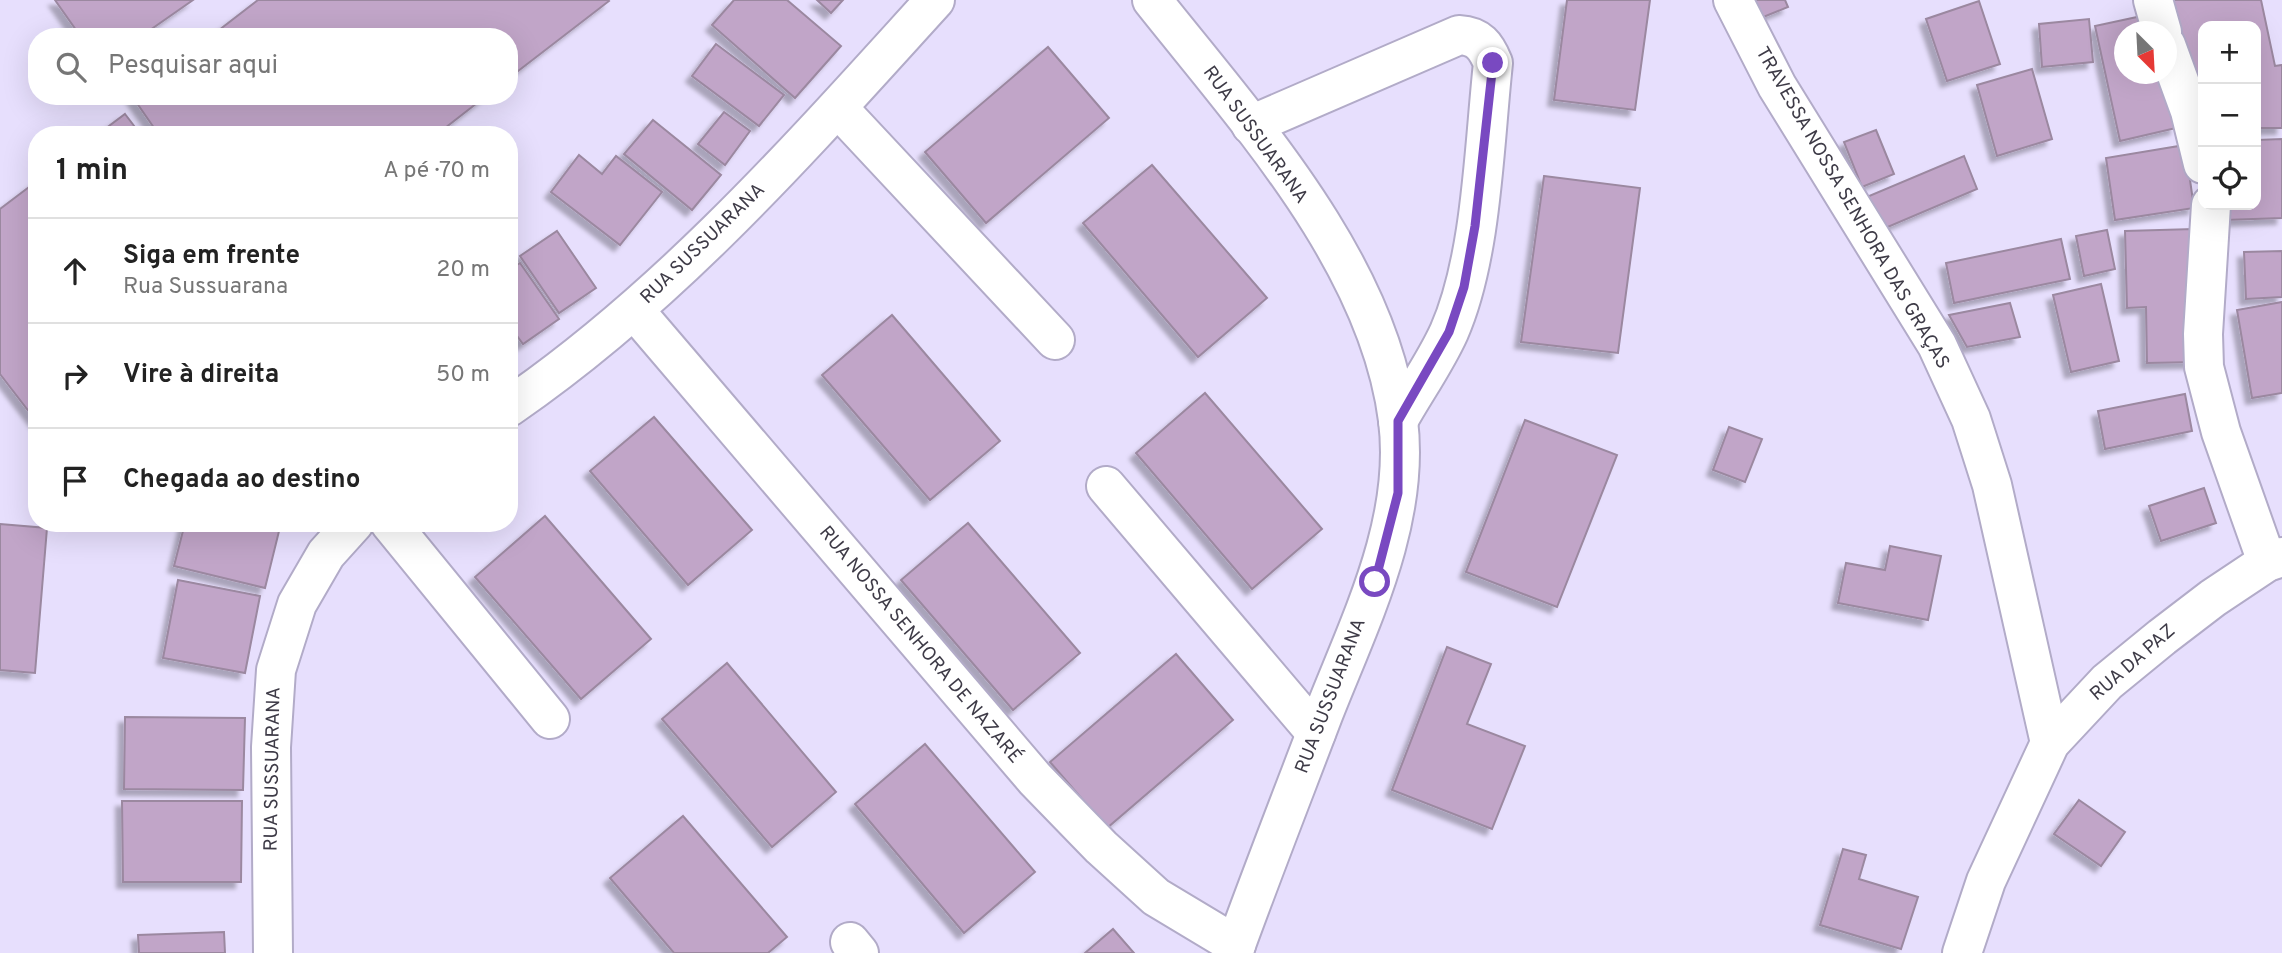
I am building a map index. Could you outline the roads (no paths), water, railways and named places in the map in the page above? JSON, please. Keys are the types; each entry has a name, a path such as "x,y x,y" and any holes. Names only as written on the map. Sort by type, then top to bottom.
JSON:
{"street":[{"name":"RUA SUSSUARANA","path":"518,400 635,311 744,205 838,108 935,0"},
{"name":"RUA SUSSUARANA","path":"1152,0 1251,125 1339,254 1377,336 1398,421 1398,493 1375,582 1235,949"},
{"name":"TRAVESSA NOSSA SENHORA DAS GRAÇAS","path":"1733,0 1777,86 1937,345 1970,419 1992,485 2050,743"},
{"path":"2153,0 2159,21"},
{"path":"1251,125 1459,35 1471,35 1486,47 1493,63 1475,226 1464,287 1449,332 1398,421"},
{"path":"2177,75 2199,147"},
{"path":"838,108 1055,340"},
{"path":"2211,210 2203,334 2204,367 2225,443 2274,560"},
{"name":"RUA NOSSA SENHORA DE NAZARÉ","path":"635,311 1035,779 1101,847 1156,897 1235,949"},
{"path":"1106,486 1316,733"},
{"name":"RUA SUSSUARANA","path":"273,953 271,747 275,670 297,604 326,554 346,532"},
{"path":"397,532 550,719"},
{"name":"RUA DA PAZ","path":"1962,953 1986,881 2050,743 2107,682 2213,598 2274,560"}]}
